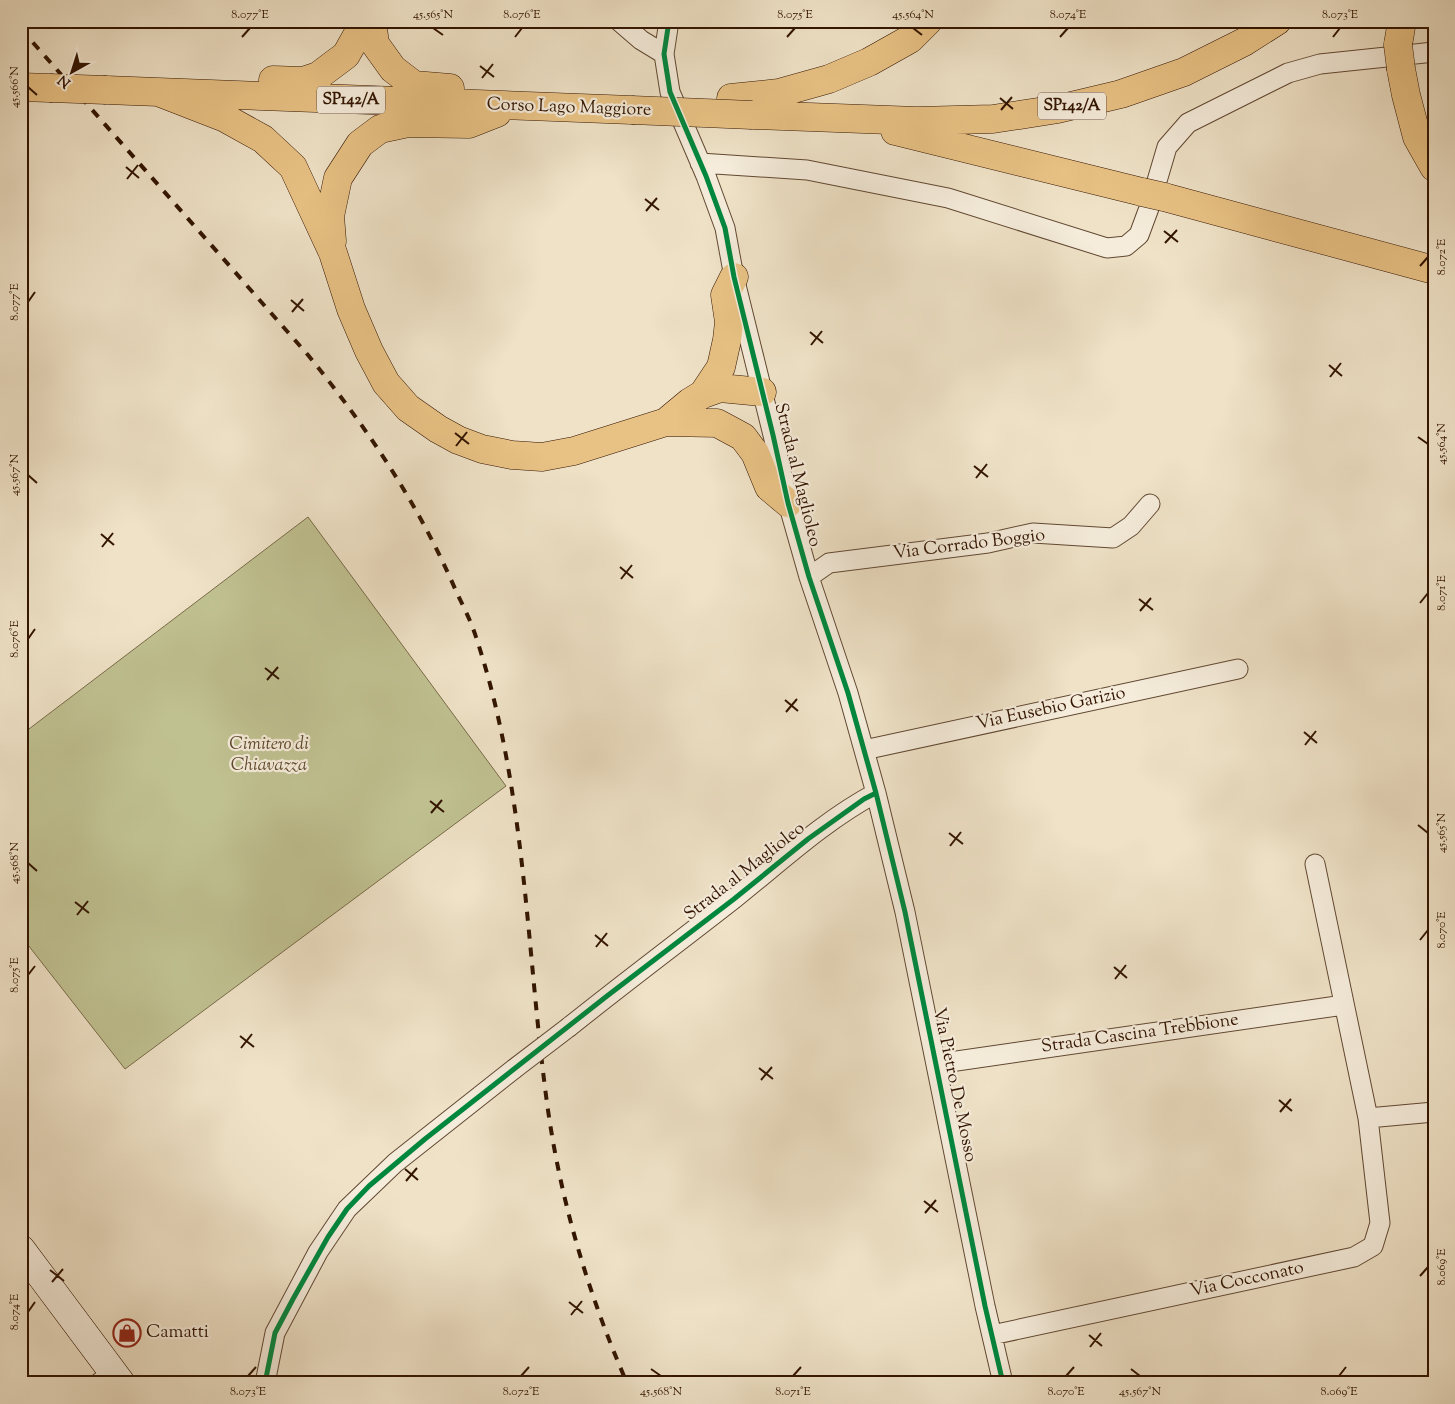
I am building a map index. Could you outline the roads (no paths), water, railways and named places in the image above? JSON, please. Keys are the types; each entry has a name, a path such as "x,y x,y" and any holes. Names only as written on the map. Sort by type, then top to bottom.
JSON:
{"highway":[{"path":"190,94 216,79 303,81 318,76 346,55 365,21"},
{"path":"372,21 375,44 393,69 414,85 460,89 511,107"},
{"path":"632,110 666,99 689,97 731,98 779,93 829,79 869,62 910,39 928,21"},
{"name":"Corso Lago Maggiore","path":"21,87 850,120 993,119 1058,109 1121,94 1184,72 1244,42 1277,21"},
{"path":"1400,45 1406,95 1417,137 1434,167"},
{"path":"158,92 225,118 263,139 293,167 333,253 351,309 369,351 386,383 408,408 438,429 458,440 482,449 512,455 542,457 574,451 666,422 717,423 743,437 755,453 769,487 788,503"},
{"path":"333,253 330,216 338,178 360,144 380,129 408,124 469,124 511,107"},
{"path":"850,120 1153,195 1434,270"},
{"path":"703,394 721,367 729,322 725,295 734,278"},
{"path":"666,422 690,402 703,394 720,388 762,392"},
{"path":"717,423 748,405 762,392"}],"main road":[{"path":"21,1249 111,1379"}],"street":[{"path":"619,21 641,40 664,54"},
{"path":"652,21 667,28"},
{"name":"Strada al Maglioleo","path":"265,1383 275,1333 318,1252 346,1209 395,1163 606,996 734,899 808,839 864,799 876,793 848,693 809,577 788,503 734,278 725,228 670,92 664,54 667,28"},
{"path":"700,163 807,170 948,198 1108,248 1126,246 1139,235 1167,146 1188,123 1288,73 1304,68 1320,64 1434,52"},
{"name":"Via Corrado Boggio","path":"809,577 829,562 988,543 1033,533 1113,538 1131,526 1150,504"},
{"name":"Via Eusebio Garizio","path":"864,750 1238,669"},
{"name":"Via Pietro De Mosso","path":"876,793 905,912 1003,1383"},
{"path":"1315,864 1368,1118 1434,1112"},
{"name":"Strada Cascina Trebbione","path":"936,1064 1344,1005"},
{"name":"Via Cocconato","path":"992,1335 1354,1257 1373,1246 1380,1223 1368,1118"}],"railway":[{"path":"21,29 308,355 330,383 371,439 408,497 425,527 472,625 493,694 515,810 547,1103 560,1175 577,1246 588,1281 627,1383"}],"place":[{"name":"Camatti","path":"127,1333"}],"park label":[{"name":"Cimitero di Chiavazza","path":"269,755"}]}
